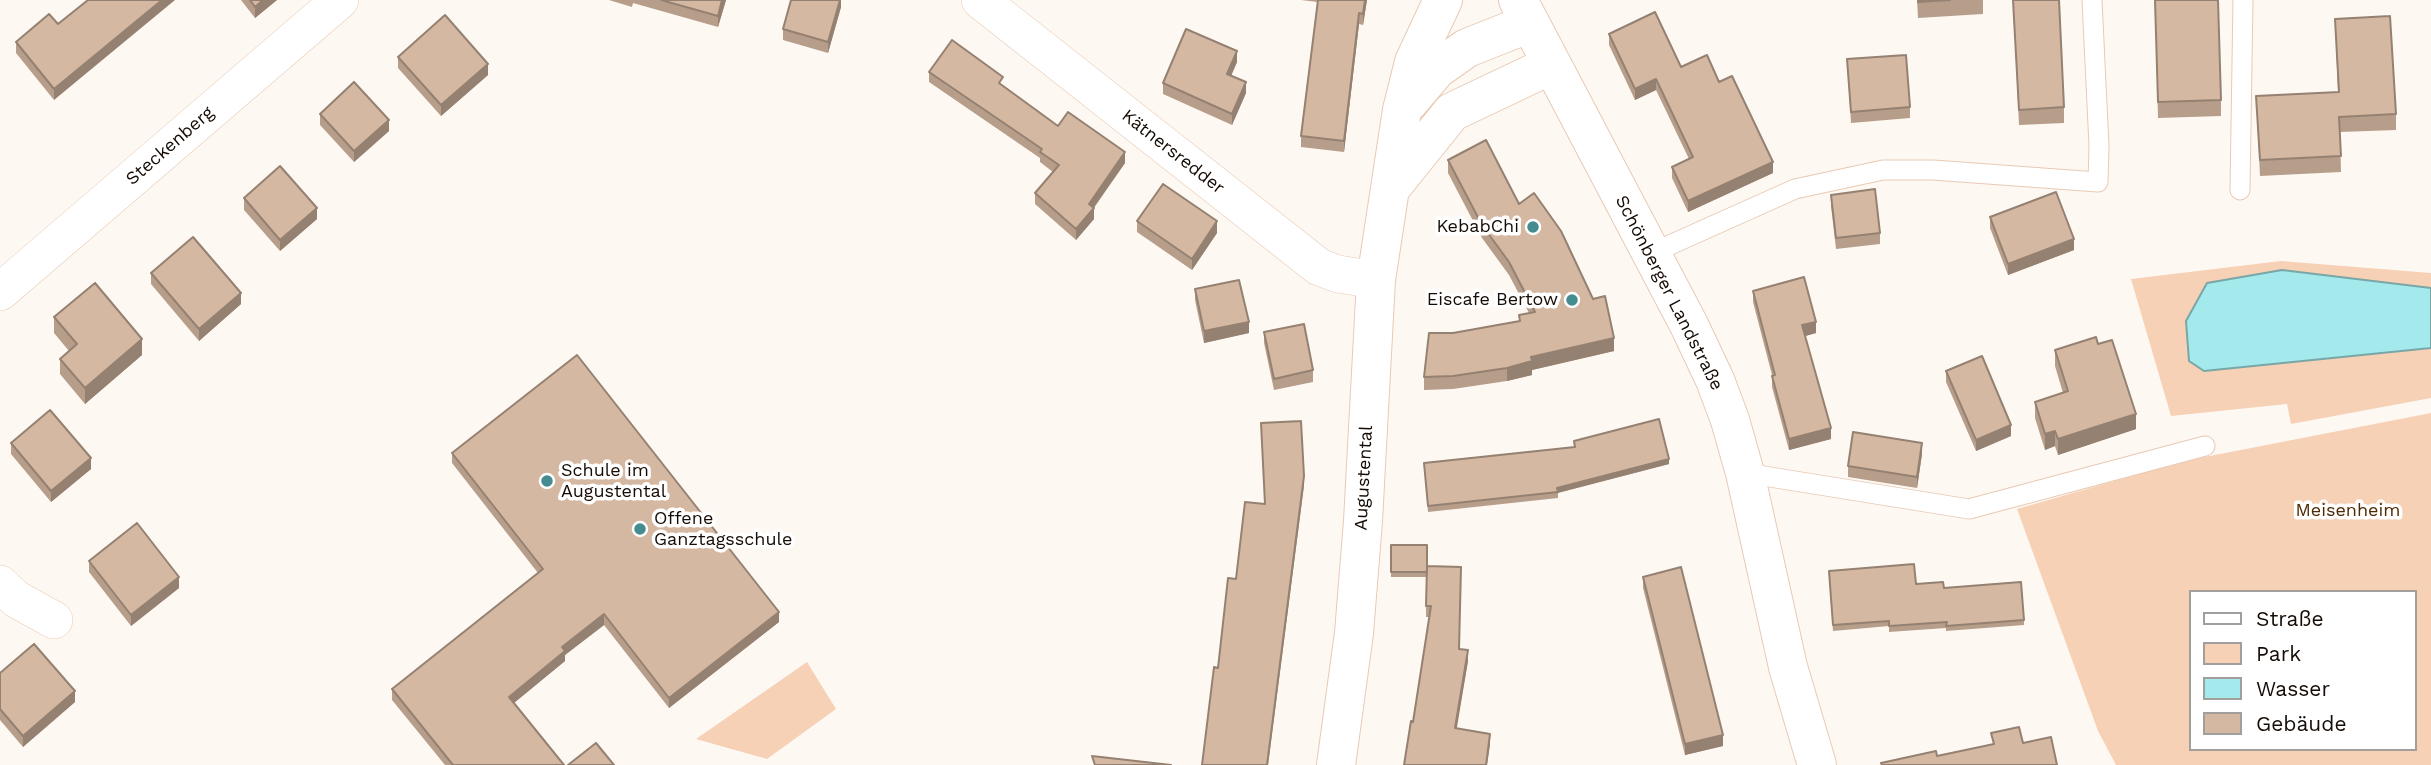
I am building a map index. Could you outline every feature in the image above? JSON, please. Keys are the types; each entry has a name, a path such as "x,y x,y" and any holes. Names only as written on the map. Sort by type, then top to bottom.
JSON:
{"street":[{"name":"Steckenberg","path":"0,292 340,0"},
{"name":"Kätnersredder","path":"980,0 1319,267 1338,274 1376,280"},
{"name":"Augustental","path":"1336,765 1352,646 1362,533 1376,280 1402,110 1414,62 1443,0"},
{"path":"1402,110 1437,69 1524,11"},
{"name":"Schönberger Landstraße","path":"1524,11 1652,253 1715,380 1745,473 1788,667 1817,765"},
{"path":"1389,190 1452,112 1551,65"},
{"path":"5,599 54,620"}],"lane":[{"path":"1652,253 1795,189 1883,170 1933,170 2098,183 2099,146 2092,0"},
{"path":"2240,190 2243,0"},
{"path":"1745,473 1969,509 2204,446"}],"green space":[{"path":"2281,261 2431,273 2431,288 2282,270 2207,283 2186,321 2204,371 2431,348 2431,398 2291,424 2287,404 2171,416 2131,279"},
{"name":"Meisenheim","path":"2431,413 2431,765 2116,765 2098,731 2017,509 2184,461"},
{"path":"807,662 836,709 767,759 696,739"}],"water":[{"path":"2282,270 2431,288 2431,348 2204,371 2189,361 2186,321 2207,283"}],"building":[{"path":"88,0 162,0 54,89 16,42 49,14 58,24"},
{"path":"250,0 263,0 255,7"},
{"path":"661,0 722,0 718,16"},
{"path":"791,0 840,0 828,42 783,29"},
{"path":"1318,0 1365,0 1363,14 1359,13 1344,141 1301,136"},
{"path":"1918,0 1950,0 1918,2"},
{"path":"2013,0 2059,0 2064,107 2019,110"},
{"path":"2155,0 2218,0 2221,100 2158,102"},
{"path":"1655,12 1681,67 1707,55 1719,82 1732,76 1773,162 1688,201 1672,167 1693,157 1656,79 1635,89 1609,34"},
{"path":"445,15 488,64 441,105 398,57"},
{"path":"2390,16 2396,114 2339,117 2341,156 2260,160 2256,96 2339,92 2335,19"},
{"path":"1186,29 1237,51 1227,74 1246,82 1232,114 1163,83"},
{"path":"952,40 1003,77 999,83 1058,126 1068,112 1125,152 1089,204 1094,208 1076,229 1035,193 1059,165 1040,152 1042,149 929,72"},
{"path":"1906,55 1910,107 1851,112 1847,59"},
{"path":"354,82 389,120 354,151 320,114"},
{"path":"1486,140 1519,204 1534,193 1561,231 1593,299 1605,296 1614,338 1531,357 1532,361 1507,368 1453,376 1424,377 1429,333 1453,333 1520,321 1519,315 1535,312 1509,262 1482,225 1448,160"},
{"path":"280,166 317,208 280,240 244,198"},
{"path":"1163,184 1217,221 1192,259 1137,221"},
{"path":"1875,189 1880,233 1836,238 1831,195"},
{"path":"2056,192 2074,239 2008,264 1990,217"},
{"path":"193,237 241,293 199,329 151,273"},
{"path":"1804,277 1816,322 1802,325 1831,428 1789,439 1753,291"},
{"path":"1239,280 1249,322 1204,331 1195,289"},
{"path":"95,283 142,339 85,388 60,359 77,344 54,317"},
{"path":"1304,324 1313,370 1274,379 1264,332"},
{"path":"2096,337 2098,344 2112,340 2136,414 2058,439 2055,431 2045,434 2035,402 2068,391 2055,350"},
{"name":"Offene Ganztagsschule","path":"577,355 779,612 669,698 604,614 562,647 565,651 509,697 564,765 453,765 392,689 543,569 452,453"},
{"path":"1982,356 2011,425 1976,440 1946,371"},
{"path":"50,410 91,458 51,491 11,443"},
{"path":"1659,419 1669,459 1557,488 1558,492 1428,506 1424,463 1575,447 1574,441"},
{"path":"1301,421 1304,476 1267,765 1202,765 1214,667 1218,668 1228,578 1236,579 1245,502 1265,504 1261,423"},
{"path":"1853,432 1922,443 1917,477 1848,466"},
{"path":"137,523 179,577 131,615 89,561"},
{"path":"1391,545 1427,545 1427,572 1391,572"},
{"path":"1914,564 1916,584 1943,582 1944,588 2021,582 2024,620 1946,626 1947,622 1889,626 1889,621 1833,625 1829,571"},
{"path":"1427,566 1461,567 1459,649 1468,650 1455,728 1490,734 1486,765 1404,765 1431,606 1426,606"},
{"path":"1681,567 1723,735 1685,744 1643,577"},
{"path":"34,644 75,691 23,736 0,709 0,673"},
{"path":"2019,727 2023,743 2051,737 2057,765 1881,763 1936,751 1937,756 1994,744 1991,733"},
{"path":"596,743 614,765 568,765"},
{"path":"1092,756 1171,765 1095,765"}],"place":[{"name":"KebabChi","path":"1533,227"},
{"name":"Eiscafe Bertow","path":"1572,300"},
{"name":"Schule im Augustental","path":"547,481"},
{"name":"Offene Ganztagsschule","path":"640,529"}]}
